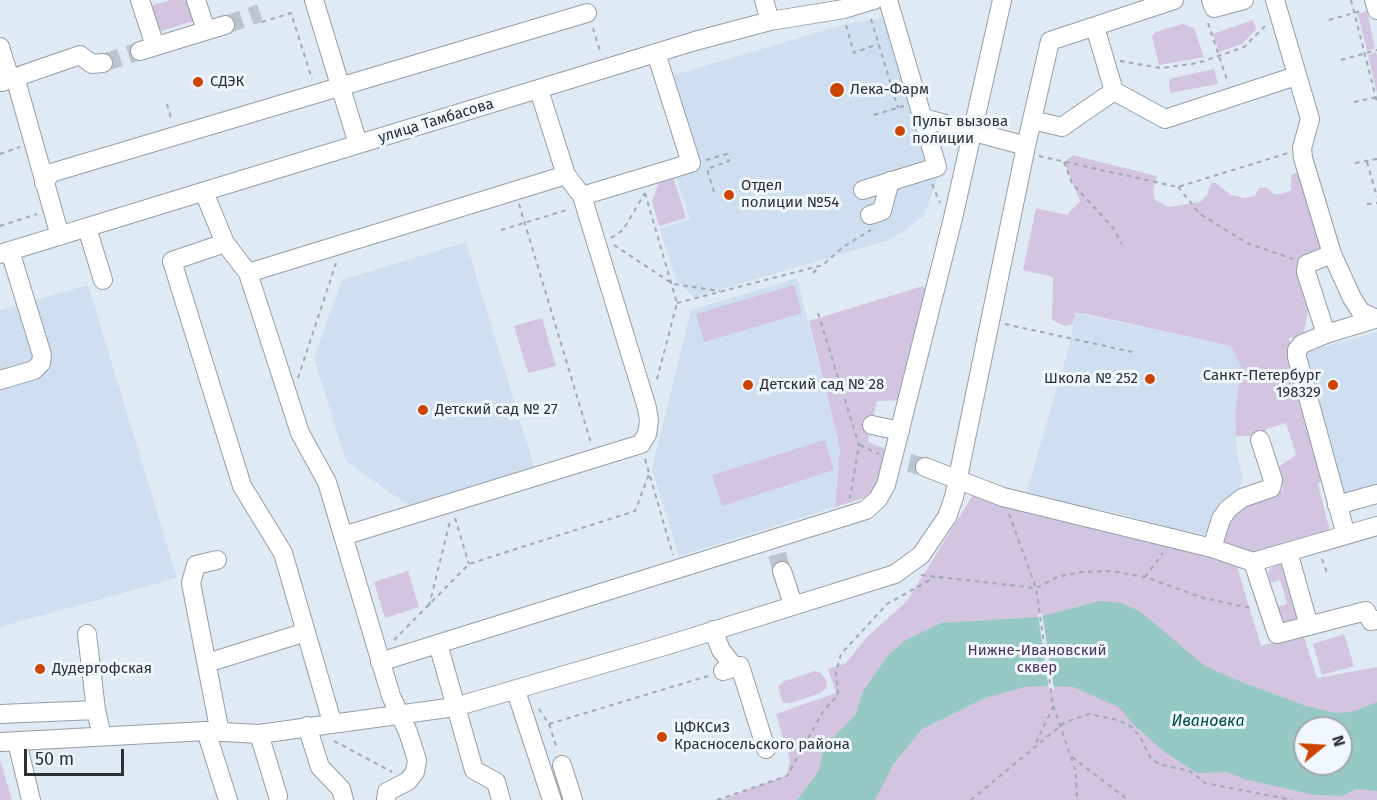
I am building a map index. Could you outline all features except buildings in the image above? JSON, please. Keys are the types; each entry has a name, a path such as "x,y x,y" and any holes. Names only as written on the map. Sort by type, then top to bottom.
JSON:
{"street":[{"path":"140,0 148,49 225,25"},
{"path":"196,0 206,30"},
{"path":"314,0 358,144"},
{"path":"764,0 770,21"},
{"path":"863,190 937,167 888,0"},
{"path":"909,463 900,431 974,132 1002,0"},
{"path":"31,800 8,742 215,730 259,734 332,722 455,707 516,691 895,574 921,555 941,526 947,517 959,479 1025,149 1050,41 1174,0"},
{"path":"1212,4 1244,0"},
{"path":"1277,6 1310,119 1302,148 1332,254 1361,312 1376,319"},
{"name":"улица Тамбасова","path":"5,253 656,53 770,21 844,9 872,7"},
{"path":"44,183 51,173 587,13"},
{"path":"1095,27 1114,91 1165,119 1296,76"},
{"path":"3,42 5,81"},
{"path":"584,201 654,174 692,163 656,53"},
{"path":"5,81 80,56 92,64 103,63"},
{"path":"5,81 17,84 60,236"},
{"path":"343,536 641,444 649,421 646,408 584,201 566,175 539,90"},
{"path":"1032,120 1062,127 1114,91"},
{"path":"920,110 974,132 1025,149"},
{"path":"248,273 566,175"},
{"path":"876,213 890,181"},
{"path":"204,192 225,243 248,273 300,433 327,482 379,659 417,760 415,772 408,781 387,792 386,800"},
{"path":"87,228 103,280"},
{"path":"225,243 172,261 242,486 283,553 332,722"},
{"path":"0,380 34,370 41,363 42,355 5,253"},
{"path":"1326,334 1306,272 1307,264 1332,254"},
{"path":"1346,535 1297,357 1302,344 1376,319"},
{"path":"872,425 900,431"},
{"path":"1212,548 1221,519 1228,509 1242,498 1271,488 1273,480 1260,440"},
{"path":"909,463 959,479 1003,497 1174,538 1253,561 1377,526"},
{"path":"379,659 438,644 677,569 774,547 866,510 878,499 886,485 909,463"},
{"path":"1337,506 1377,494"},
{"path":"1288,552 1310,626"},
{"path":"217,560 196,565 191,583 207,663 215,730 228,800"},
{"path":"1253,561 1276,634 1366,611 1371,621 1377,620"},
{"path":"782,572 793,604"},
{"path":"713,630 729,669 740,666 766,749"},
{"path":"207,663 306,632"},
{"path":"87,634 96,711 102,736"},
{"path":"438,644 474,770 496,782 501,800"},
{"path":"516,691 552,800"},
{"path":"0,714 96,711"},
{"path":"307,726 320,767 341,789 344,800"},
{"path":"259,734 278,796"},
{"path":"562,765 573,800"}],"path":[{"path":"1352,0 1377,102"},
{"path":"1212,4 1206,19 1232,97"},
{"path":"1329,20 1376,5"},
{"path":"1102,52 1113,59 1162,68 1198,63 1244,47 1277,6"},
{"path":"872,7 878,45 898,108"},
{"path":"262,22 291,13 317,93"},
{"path":"844,21 855,52 878,45"},
{"path":"1341,60 1377,50"},
{"path":"1354,102 1376,97"},
{"path":"167,104 176,135"},
{"path":"874,115 898,108 920,110"},
{"path":"1025,149 1064,162 1178,188 1302,148"},
{"path":"698,163 727,154 729,161 706,169 714,192"},
{"path":"1355,164 1377,159"},
{"path":"1064,162 1072,183 1113,228 1122,244"},
{"path":"1366,162 1377,197"},
{"path":"928,170 936,198 953,219"},
{"path":"654,174 623,230 607,240 673,284 720,291"},
{"path":"1178,188 1200,214 1247,243 1307,264"},
{"path":"514,191 595,457"},
{"path":"645,193 677,303 655,389 646,408"},
{"path":"501,230 584,201"},
{"path":"1367,204 1377,202"},
{"path":"0,226 52,209"},
{"path":"813,273 874,228 876,213"},
{"path":"290,403 343,244"},
{"path":"677,303 823,264"},
{"path":"818,313 859,445 847,516"},
{"path":"990,320 1132,352"},
{"path":"641,444 677,569"},
{"path":"859,445 909,463"},
{"path":"379,659 469,564 635,511 649,474"},
{"path":"1003,497 1036,588 1053,705 1059,727 1072,756 1076,772 1077,800"},
{"path":"429,608 452,510 469,564"},
{"path":"1145,577 1174,538"},
{"path":"895,574 938,575 1036,588 1057,577 1080,572 1110,572 1145,577 1203,598 1268,611"},
{"path":"717,800 787,776 824,710 838,694 836,673 841,654 887,604 938,575"},
{"path":"549,724 729,669"},
{"path":"536,704 549,724 562,765"},
{"path":"1035,745 1053,705"},
{"path":"971,800 1059,727 1073,718 1089,714 1118,720 1132,727 1140,736 1151,759 1162,765 1190,771 1205,783 1292,800"},
{"path":"307,726 408,781"},
{"path":"1072,756 1128,800"}],"shaded area":[{"path":"889,16 937,179 924,216 890,240 694,297 676,280 660,229 690,219 675,175 689,171 661,79 839,26"},
{"name":"Детский сад № 27","path":"466,242 534,467 409,506 346,461 314,358 342,280"},
{"name":"Детский сад № 28","path":"797,278 840,449 835,507 679,556 652,469 691,310"},
{"path":"88,285 177,578 0,627 0,310"},
{"name":"Школа № 252","path":"1075,313 1231,346 1235,351 1243,369 1235,413 1237,453 1243,480 1239,488 1220,502 1207,534 1145,525 1142,520 1120,514 1094,508 1088,511 1026,494 1071,340"},
{"path":"1377,332 1377,491 1336,502 1295,355"}],"green space":[{"path":"170,0 188,0 194,21 158,32 151,6"},
{"path":"1367,11 1375,48 1367,51 1358,14"},
{"path":"1253,20 1256,29 1242,44 1219,52 1213,34"},
{"path":"1183,24 1194,28 1204,57 1159,65 1152,37 1155,32"},
{"path":"1376,52 1377,56 1377,93 1368,55"},
{"path":"1214,69 1218,84 1170,93 1169,79"},
{"path":"1073,155 1157,176 1153,189 1155,200 1168,207 1200,202 1207,195 1211,183 1216,183 1231,195 1244,198 1255,196 1259,188 1267,188 1275,195 1285,193 1291,190 1291,175 1303,170 1325,246 1300,257 1297,264 1309,307 1304,332 1295,338 1289,338 1324,474 1318,485 1330,531 1249,557 1219,548 1223,533 1237,508 1283,490 1278,467 1296,455 1286,423 1267,429 1259,436 1236,436 1235,413 1242,369 1231,346 1086,314 1075,313 1073,324 1065,326 1052,320 1053,277 1023,270 1036,208 1067,215 1080,201 1064,162"},
{"path":"673,176 686,218 659,226 652,201 660,180"},
{"path":"794,285 802,313 704,342 696,314"},
{"path":"923,286 928,291 902,400 877,401 868,442 889,450 882,485 867,497 835,507 840,449 809,321"},
{"path":"542,318 556,366 528,373 514,326"},
{"path":"825,440 834,470 722,506 712,475"},
{"name":"Нижне-Ивановский сквер","path":"973,495 1034,514 1180,548 1237,567 1261,646 1303,634 1317,678 1377,667 1377,800 720,800 787,775 790,760 776,714 836,693 828,669 846,663 866,638 907,601"},
{"path":"1278,564 1286,565 1300,619 1283,624 1276,607 1287,604 1280,580 1271,583 1268,573"},
{"path":"408,571 419,607 385,618 374,582"},
{"path":"1344,634 1354,666 1322,675 1313,644"},
{"path":"815,671 821,673 826,680 827,687 821,693 791,703 783,703 778,687 784,681"},
{"path":"0,760 12,800 0,800"}],"water":[{"name":"Ивановка","path":"1100,601 1122,603 1141,612 1206,667 1247,684 1309,707 1336,713 1352,712 1377,702 1377,791 1356,789 1342,796 1315,795 1248,780 1226,772 1197,773 1166,753 1134,725 1119,707 1073,687 1045,686 1025,687 985,698 922,729 894,763 875,800 797,800 819,771 824,747 856,714 863,691 889,654 906,640 941,623 1039,617"}],"pier":[{"path":"1042,613 1053,690 1049,690 1038,614"}],"tunnel":[{"path":"225,25 260,13"},
{"path":"103,63 140,51"},
{"path":"909,463 925,467"},
{"path":"777,554 782,571"}],"place":[{"name":"СДЭК","path":"198,82"},
{"name":"Лека-Фарм","path":"837,90"},
{"name":"Пульт вызова полиции","path":"900,131"},
{"name":"Отдел полиции №54","path":"729,195"},
{"name":"Школа № 252","path":"1150,379"},
{"name":"Детский сад № 28","path":"748,385"},
{"name":"Санкт-Петербург 198329","path":"1333,385"},
{"name":"Детский сад № 27","path":"423,410"},
{"name":"Дудергофская","path":"40,669"},
{"name":"ЦФКСиЗ Красносельского района","path":"662,737"}]}
